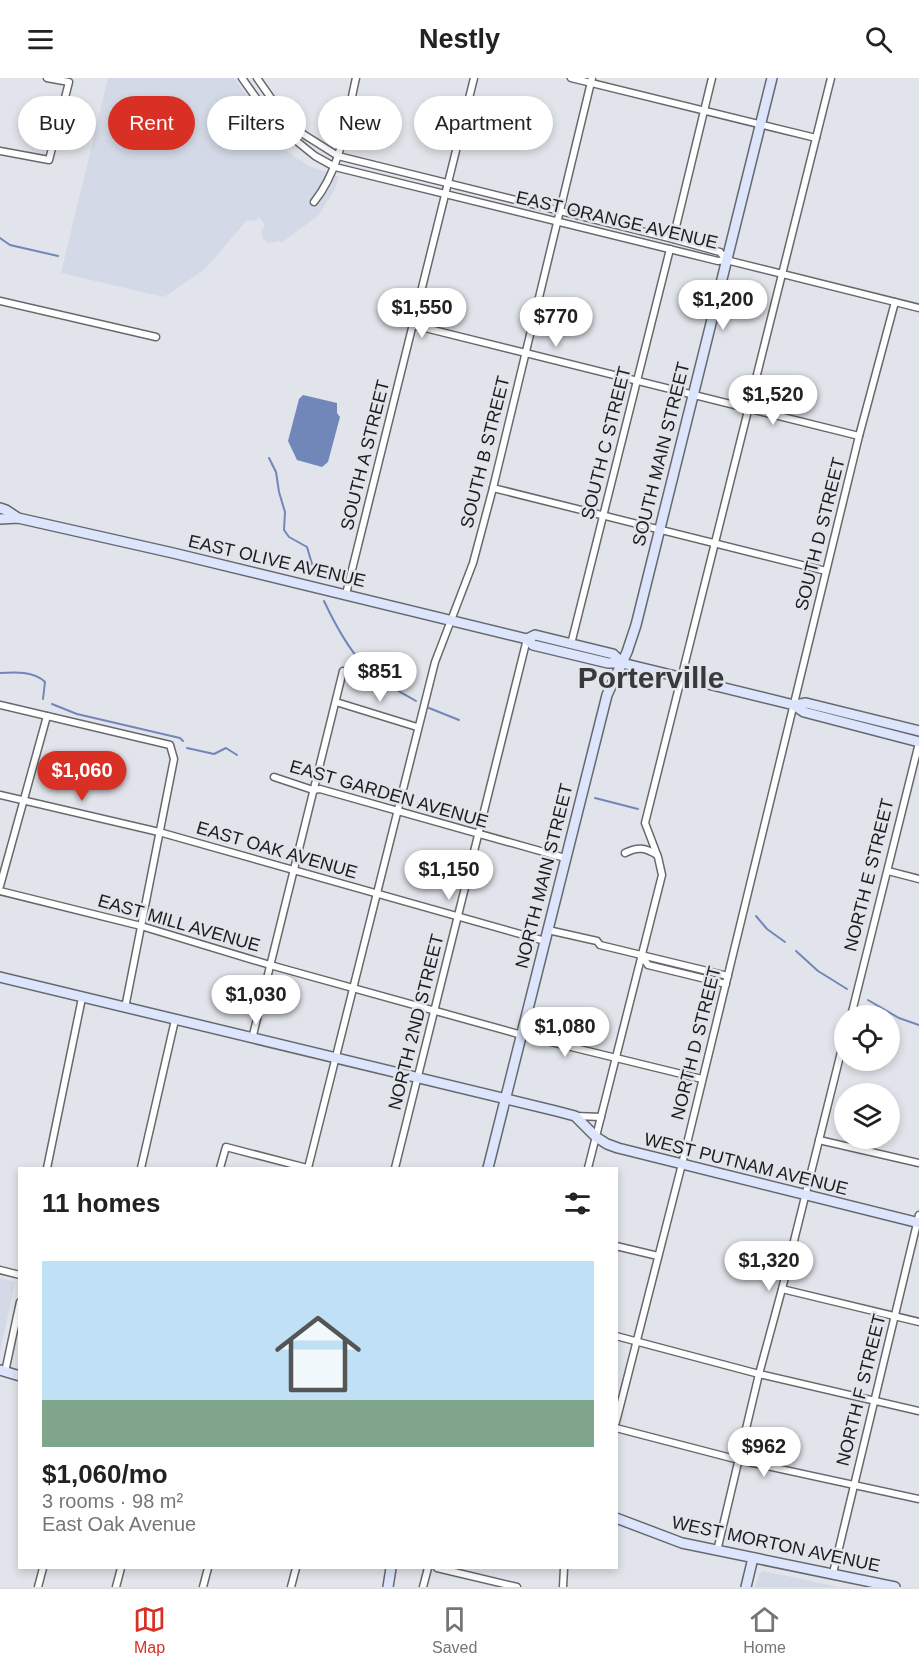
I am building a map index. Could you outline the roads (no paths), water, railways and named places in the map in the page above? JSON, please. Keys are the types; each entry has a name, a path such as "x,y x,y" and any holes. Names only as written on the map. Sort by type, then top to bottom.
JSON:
{"main road":[{"name":"SOUTH MAIN STREET","path":"622,663 636,626 772,78"},
{"name":"EAST OLIVE AVENUE","path":"0,508 18,518"},
{"name":"EAST OLIVE AVENUE","path":"0,519 18,518 346,594 527,639 534,645 608,663 622,663"},
{"name":"EAST OLIVE AVENUE","path":"527,639 535,635 613,654 622,663"},
{"path":"622,663 794,705 804,712 919,742"},
{"name":"NORTH MAIN STREET","path":"488,1167 607,695 622,663"},
{"path":"794,705 806,703 919,731"},
{"path":"0,977 575,1116"},
{"name":"WEST PUTNAM AVENUE","path":"575,1116 596,1137 618,1148 806,1196 918,1220"},
{"path":"2,1371 18,1375"},
{"name":"WEST MORTON AVENUE","path":"618,1519 667,1538 717,1551 833,1573 865,1584 895,1587"},
{"path":"746,1587 753,1558"},
{"path":"388,1587 392,1569"}],"street":[{"path":"0,151 50,160 69,82 47,78"},
{"name":"EAST ORANGE AVENUE","path":"242,78 273,122 315,156 335,166 718,261 726,260 720,252 673,239 338,156 303,134 280,111 257,78"},
{"path":"314,202 326,187 335,166 356,78"},
{"name":"SOUTH A STREET","path":"346,594 474,78"},
{"path":"571,78 592,80 704,111 816,138"},
{"path":"673,239 712,78"},
{"path":"588,1167 662,875 645,823 831,78"},
{"name":"SOUTH B STREET","path":"308,1167 417,727 449,620 458,604 473,563 592,80"},
{"name":"SOUTH C STREET","path":"571,644 670,249"},
{"path":"726,260 919,308"},
{"path":"0,301 156,337"},
{"name":"SOUTH D STREET","path":"794,705 859,436 895,302"},
{"path":"413,325 859,436"},
{"path":"492,488 826,571"},
{"name":"NORTH 2ND STREET","path":"395,1167 527,639"},
{"path":"252,1039 343,671"},
{"path":"336,702 417,727"},
{"path":"0,705 171,745 174,759 125,1008"},
{"name":"NORTH D STREET","path":"618,1414 682,1164 794,705"},
{"path":"0,886 47,716"},
{"name":"NORTH E STREET","path":"853,1005 919,742"},
{"name":"EAST GARDEN AVENUE","path":"274,777 313,790 320,789 565,858"},
{"name":"EAST OAK AVENUE","path":"0,795 159,832 545,941"},
{"path":"625,853 642,848 657,855"},
{"path":"888,872 919,879"},
{"name":"EAST MILL AVENUE","path":"0,891 141,926 270,965 522,1035 702,1079"},
{"path":"548,930 597,941 600,945 641,956 728,976"},
{"path":"641,956 648,965 726,984"},
{"path":"47,1167 82,998"},
{"path":"141,1167 175,1020"},
{"path":"717,1551 759,1374 836,1071"},
{"path":"575,1116 601,1117"},
{"path":"819,1140 919,1164"},
{"path":"220,1167 225,1148 304,1167"},
{"name":"NORTH F STREET","path":"833,1573 918,1220"},
{"path":"618,1246 658,1256"},
{"path":"0,1270 18,1274"},
{"path":"782,1289 919,1322"},
{"path":"2,1371 18,1310"},
{"path":"618,1336 759,1374 919,1411"},
{"path":"618,1429 739,1460 919,1499"},
{"path":"38,1587 43,1569"},
{"path":"116,1587 121,1569"},
{"path":"203,1587 208,1569"},
{"path":"291,1587 296,1569"},
{"path":"423,1587 428,1569"},
{"path":"441,1569 517,1587"},
{"path":"562,1587 564,1569"}],"water":[{"path":"303,395 337,403 337,413 340,417 328,462 322,467 297,460 288,441 299,399"}],"waterway":[{"path":"0,238 10,245 58,256"},
{"path":"269,458 276,472 285,512 284,530 289,537 307,547 315,574"},
{"path":"324,601 346,641 367,668 387,684 416,701"},
{"path":"0,673 24,673 41,678 45,682 43,699"},
{"path":"52,704 77,714 180,738 183,741"},
{"path":"429,708 459,720"},
{"path":"187,748 214,754 226,748 237,755"},
{"path":"595,798 638,809"},
{"path":"756,916 767,929 785,942"},
{"path":"796,951 818,971 847,989"},
{"path":"868,1000 899,1018 919,1025"}],"district":[{"name":"Porterville","path":"651,678"}]}
